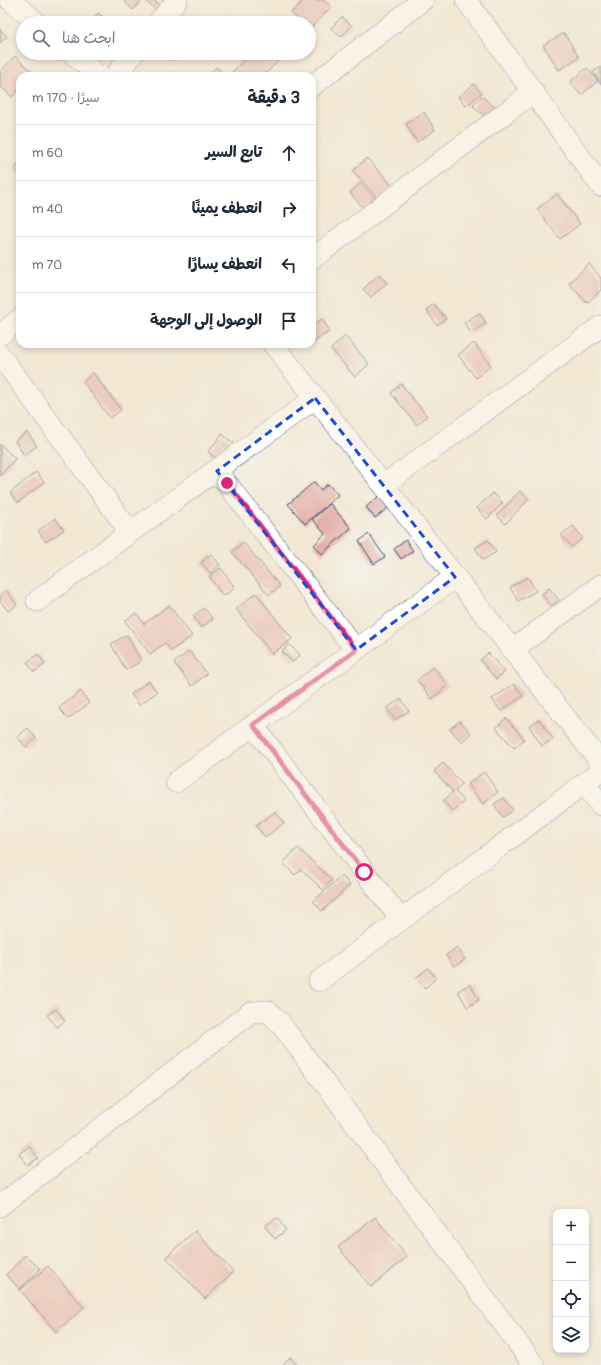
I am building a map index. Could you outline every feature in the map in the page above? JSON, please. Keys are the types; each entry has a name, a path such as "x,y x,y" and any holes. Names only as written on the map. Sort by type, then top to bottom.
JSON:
{"street":[{"path":"10,0 29,16"},
{"path":"164,16 177,0"},
{"path":"316,83 423,0"},
{"path":"466,0 599,180"},
{"path":"80,60 94,72"},
{"path":"118,72 128,60"},
{"path":"316,256 533,92"},
{"path":"0,335 16,322"},
{"path":"384,485 601,326"},
{"path":"276,348 601,763"},
{"path":"0,355 130,532"},
{"path":"37,601 315,398"},
{"path":"217,471 356,650"},
{"path":"176,782 455,577"},
{"path":"512,650 601,585"},
{"path":"253,725 401,920"},
{"path":"319,981 601,771"},
{"path":"584,784 601,805"},
{"path":"0,1206 251,1012 268,1011 280,1023 534,1365"}],"highlighted area":[{"path":"315,398 455,577 356,650 217,471"}],"building":[{"path":"123,0 142,0 133,10"},
{"path":"145,0 154,0 169,14 157,11"},
{"path":"304,0 323,0 331,7 316,23 316,16 294,16 291,13"},
{"path":"342,17 352,26 341,37 331,28"},
{"path":"0,29 7,37 0,43"},
{"path":"564,33 579,57 559,70 543,45"},
{"path":"15,56 16,60 19,60 32,72 16,72 16,92 12,97 0,86 0,72"},
{"path":"244,60 279,60 267,72 232,72"},
{"path":"216,67 221,72 211,72"},
{"path":"601,67 601,84 593,72"},
{"path":"587,68 598,81 581,95 570,82"},
{"path":"474,84 482,93 466,106 458,97"},
{"path":"482,96 500,112 491,122 473,106"},
{"path":"424,112 435,130 417,142 406,124"},
{"path":"367,158 394,188 380,200 353,171"},
{"path":"361,183 379,202 368,213 350,193"},
{"path":"557,194 580,224 560,239 537,209"},
{"path":"589,264 601,278 601,290 587,303 569,283"},
{"path":"379,274 387,283 371,297 363,289"},
{"path":"434,304 446,319 437,325 426,310"},
{"path":"479,313 486,323 471,333 464,323"},
{"path":"322,319 330,331 316,340 316,323"},
{"path":"345,336 369,364 355,377 331,349"},
{"path":"474,343 491,366 476,378 458,355"},
{"path":"93,373 121,410 110,418 83,382"},
{"path":"401,384 427,416 417,425 391,393"},
{"path":"27,432 37,446 24,455 15,441"},
{"path":"222,434 237,446 223,464 208,452"},
{"path":"0,444 15,459 0,476"},
{"path":"36,472 44,482 18,503 10,493"},
{"path":"314,482 321,490 328,484 338,495 305,524 288,504"},
{"path":"520,491 529,499 505,524 497,515"},
{"path":"383,493 392,505 375,518 366,507"},
{"path":"493,493 503,503 487,519 477,508"},
{"path":"330,504 351,528 322,554 314,545 325,534 312,519"},
{"path":"55,518 64,530 46,542 38,531"},
{"path":"573,526 583,538 572,547 561,535"},
{"path":"369,534 385,557 374,564 359,541"},
{"path":"406,540 413,551 401,559 394,549"},
{"path":"488,540 496,552 483,560 475,548"},
{"path":"243,542 280,586 269,595 232,552"},
{"path":"211,554 220,565 210,573 201,563"},
{"path":"221,568 235,588 223,596 209,576"},
{"path":"528,577 536,591 518,601 510,587"},
{"path":"549,588 559,600 551,606 542,594"},
{"path":"6,590 17,605 8,611 0,601 0,595"},
{"path":"256,593 292,639 272,654 236,609"},
{"path":"169,605 192,636 171,651 165,643 150,654 125,621 136,613 144,624"},
{"path":"204,608 213,619 201,628 193,616"},
{"path":"127,635 141,661 126,670 111,644"},
{"path":"289,644 300,655 293,662 282,652"},
{"path":"189,651 207,674 192,686 174,663"},
{"path":"488,653 505,672 496,679 480,660"},
{"path":"38,654 45,664 34,672 27,662"},
{"path":"433,667 448,685 432,699 417,680"},
{"path":"149,681 157,692 139,705 131,694"},
{"path":"514,684 523,696 501,711 492,699"},
{"path":"81,691 89,703 68,719 59,708"},
{"path":"401,699 409,711 395,720 387,708"},
{"path":"506,718 524,739 514,748 496,728"},
{"path":"539,719 553,739 542,746 529,726"},
{"path":"460,721 471,733 462,742 450,729"},
{"path":"28,728 36,738 26,747 17,737"},
{"path":"443,763 462,784 455,791 464,801 452,811 443,801 453,792 434,771"},
{"path":"484,772 498,792 483,804 468,784"},
{"path":"504,798 513,810 503,817 494,804"},
{"path":"275,812 284,823 265,837 256,826"},
{"path":"298,848 332,880 323,890 301,869 295,875 283,863"},
{"path":"342,876 350,885 322,911 313,901"},
{"path":"457,947 465,959 454,967 446,955"},
{"path":"428,968 436,978 425,988 416,978"},
{"path":"470,984 479,1000 467,1007 458,991"},
{"path":"56,1009 65,1021 57,1027 47,1015"},
{"path":"29,1146 38,1158 28,1165 19,1154"},
{"path":"375,1217 407,1257 371,1287 338,1247"},
{"path":"277,1218 286,1230 275,1239 265,1226"},
{"path":"195,1231 233,1272 205,1299 166,1257"},
{"path":"25,1255 40,1269 20,1289 6,1275"},
{"path":"48,1266 84,1308 56,1332 20,1290"},
{"path":"290,1357 297,1365 282,1365"}],"route":[{"path":"227,483 356,650 253,725 364,872"}]}
